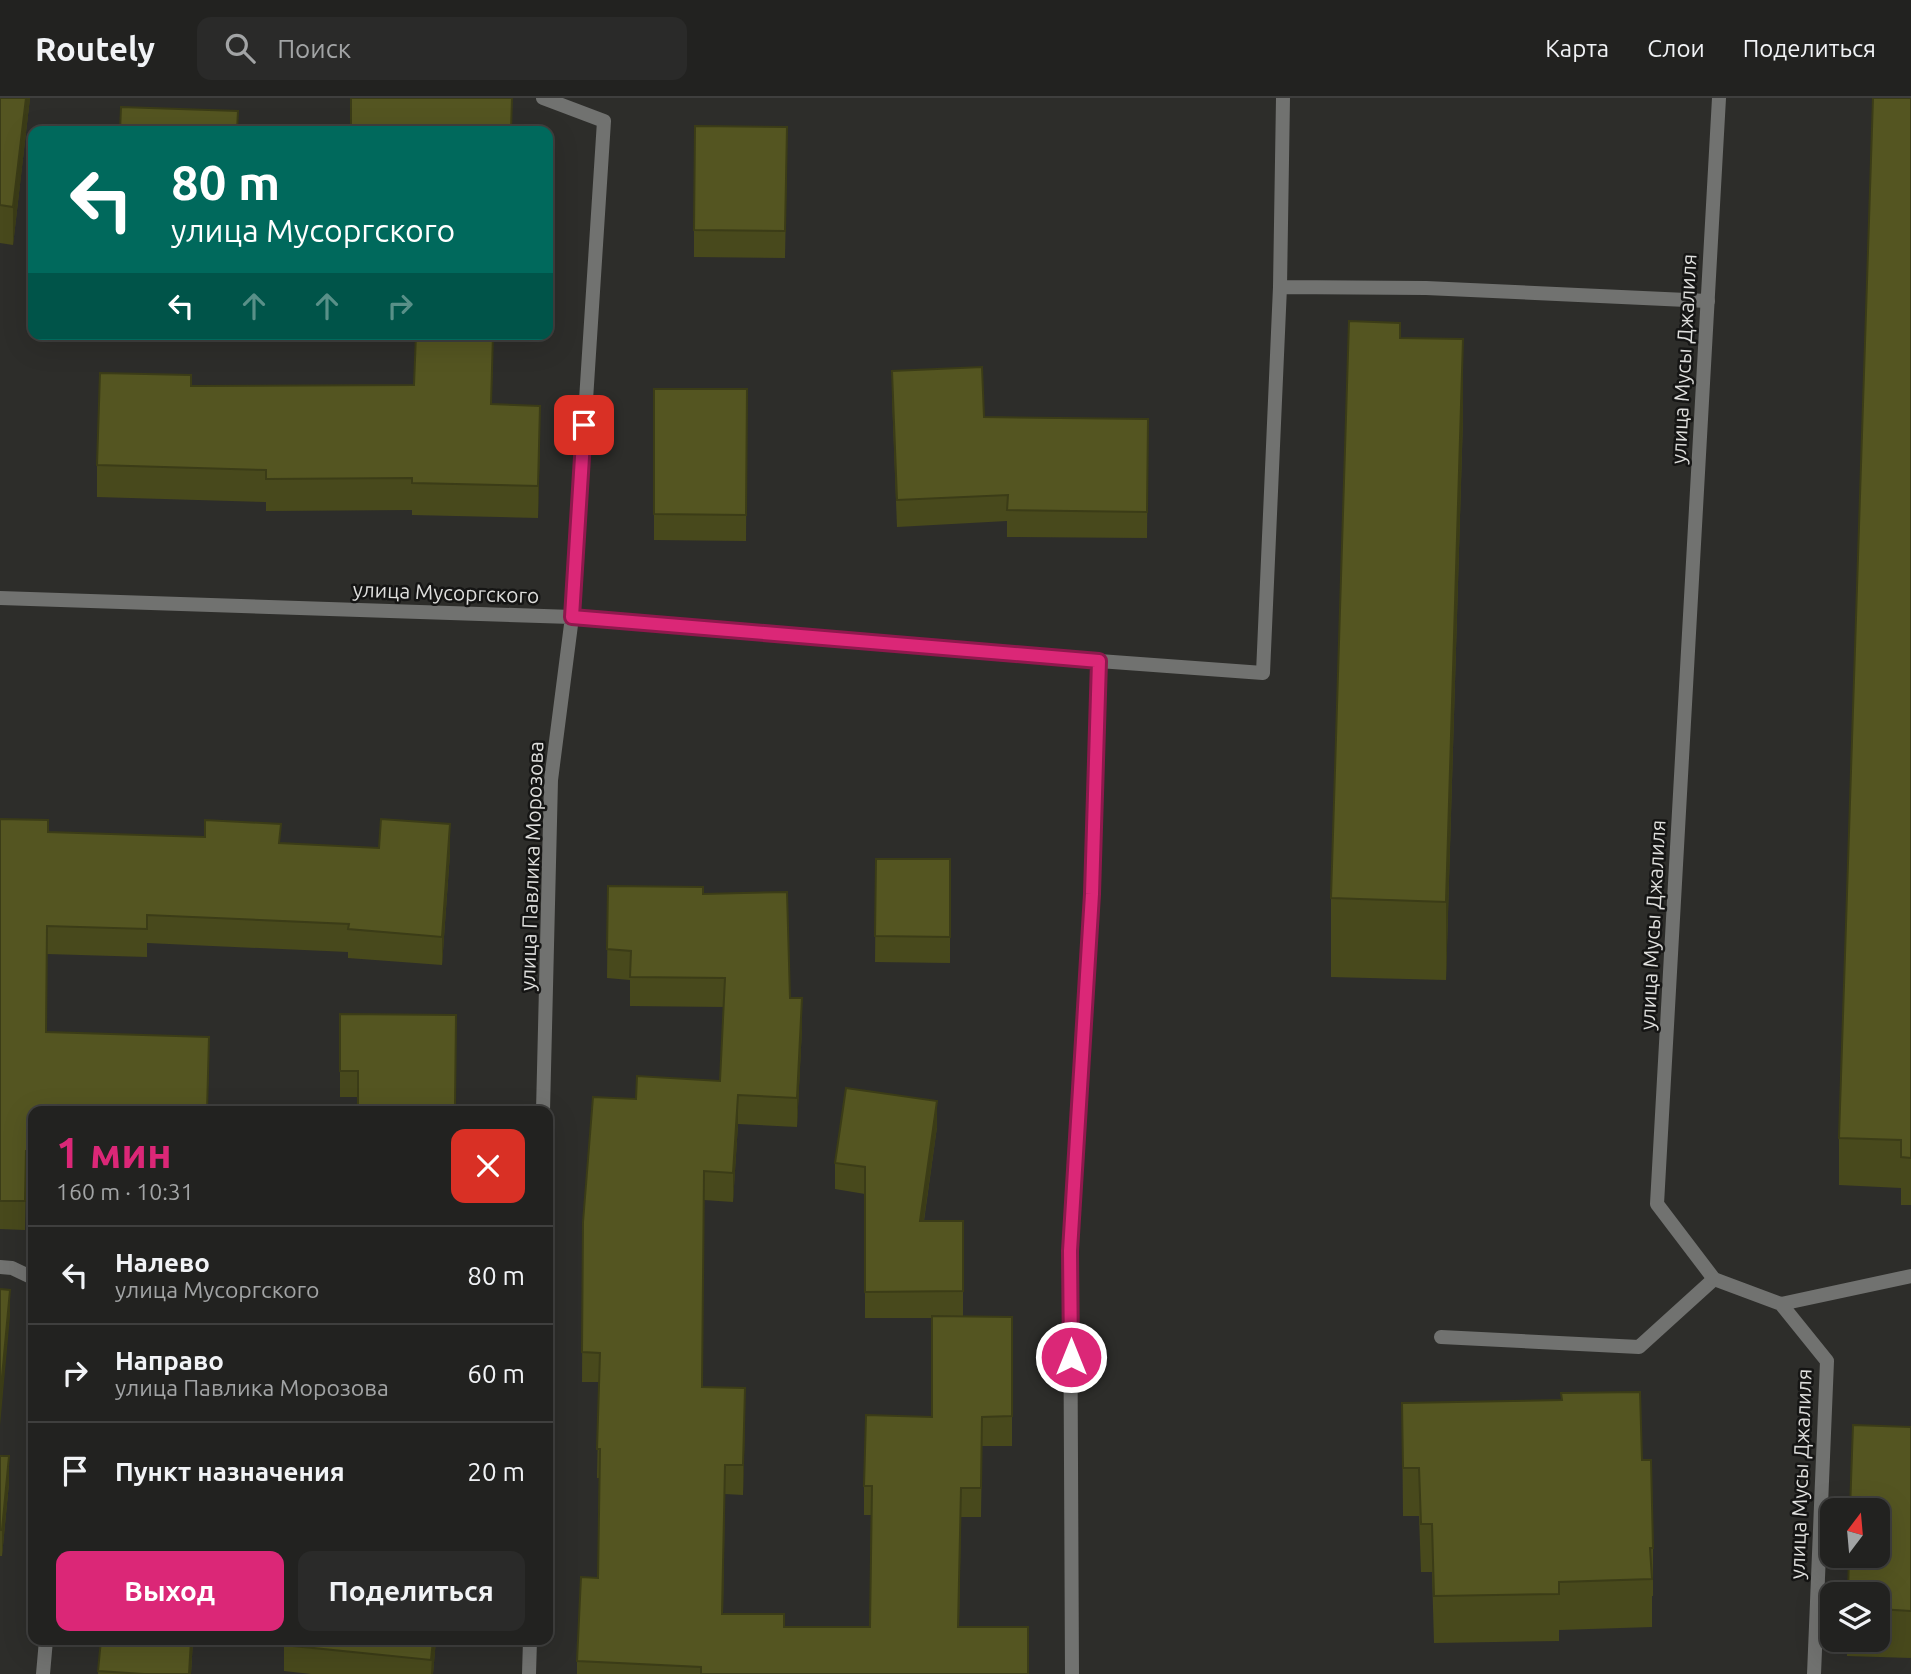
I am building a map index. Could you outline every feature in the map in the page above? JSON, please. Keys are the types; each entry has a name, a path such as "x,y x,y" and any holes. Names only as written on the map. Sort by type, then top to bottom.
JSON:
{"street":[{"name":"улица Павлика Морозова","path":"543,98 604,121 572,617 551,780 543,1106"},
{"path":"1283,98 1280,287 1426,288 1708,301"},
{"name":"улица Мусы Джалиля","path":"1714,1279 1657,1204 1719,98"},
{"name":"улица Мусоргского","path":"0,598 572,617 1263,673 1280,287"},
{"path":"1072,1674 1070,1251 1092,894 1099,661"},
{"path":"0,1267 12,1268 28,1276"},
{"path":"1441,1337 1639,1347 1714,1279 1781,1304 1911,1276"},
{"name":"улица Мусы Джалиля","path":"1781,1304 1827,1361 1814,1674"},
{"path":"43,1674 46,1645"},
{"path":"529,1674 530,1645"}],"building":[{"path":"0,98 26,98 13,207 0,205"},
{"path":"351,98 512,98 511,126 351,126"},
{"path":"1873,98 1911,98 1911,1158 1901,1157 1901,1140 1839,1138"},
{"path":"121,107 238,111 237,126 120,126"},
{"path":"695,126 787,127 785,231 694,230"},
{"path":"1349,321 1400,323 1400,338 1463,339 1446,902 1331,898"},
{"path":"416,340 493,340 491,404 540,406 538,486 412,483 412,478 266,479 266,470 97,465 100,373 191,375 191,386 414,385"},
{"path":"982,367 984,417 1148,419 1147,512 1007,510 1008,495 897,500 892,371"},
{"path":"654,389 747,389 746,515 654,514"},
{"path":"0,819 48,820 48,832 205,837 205,820 281,824 279,843 379,848 381,819 450,824 442,937 348,929 349,924 147,915 147,929 47,926 46,1032 209,1037 207,1106 28,1106 25,1201 0,1201"},
{"path":"876,859 950,859 950,937 875,936"},
{"path":"608,886 703,887 703,894 787,892 790,998 802,998 797,1098 738,1095 733,1173 704,1171 702,1387 745,1388 743,1465 725,1465 722,1614 784,1614 784,1627 870,1627 872,1486 864,1486 866,1415 932,1417 932,1316 1012,1317 1012,1416 982,1417 981,1488 961,1488 958,1627 1028,1627 1028,1674 701,1674 701,1667 577,1661 581,1577 598,1578 600,1449 597,1449 600,1353 582,1352 583,1222 593,1097 636,1099 637,1076 720,1081 725,978 630,977 631,951 607,949"},
{"path":"340,1014 456,1015 455,1106 358,1105 358,1071 340,1071"},
{"path":"846,1088 937,1101 920,1221 963,1221 963,1291 865,1292 865,1167 835,1163"},
{"path":"0,1289 10,1290 0,1399"},
{"path":"1640,1392 1642,1460 1651,1460 1652,1579 1559,1582 1559,1594 1434,1596 1432,1524 1421,1524 1419,1468 1403,1468 1402,1403 1562,1400 1561,1393"},
{"path":"1853,1425 1911,1427 1911,1611 1890,1610 1890,1582 1848,1582 1849,1568 1890,1568 1890,1498 1850,1498"},
{"path":"0,1456 9,1456 2,1530 0,1530"},
{"path":"101,1645 191,1645 189,1674 98,1671"},
{"path":"284,1645 432,1645 431,1660"}],"route":[{"path":"584,425 572,617 1099,661 1092,894 1070,1251 1071,1357"}]}
